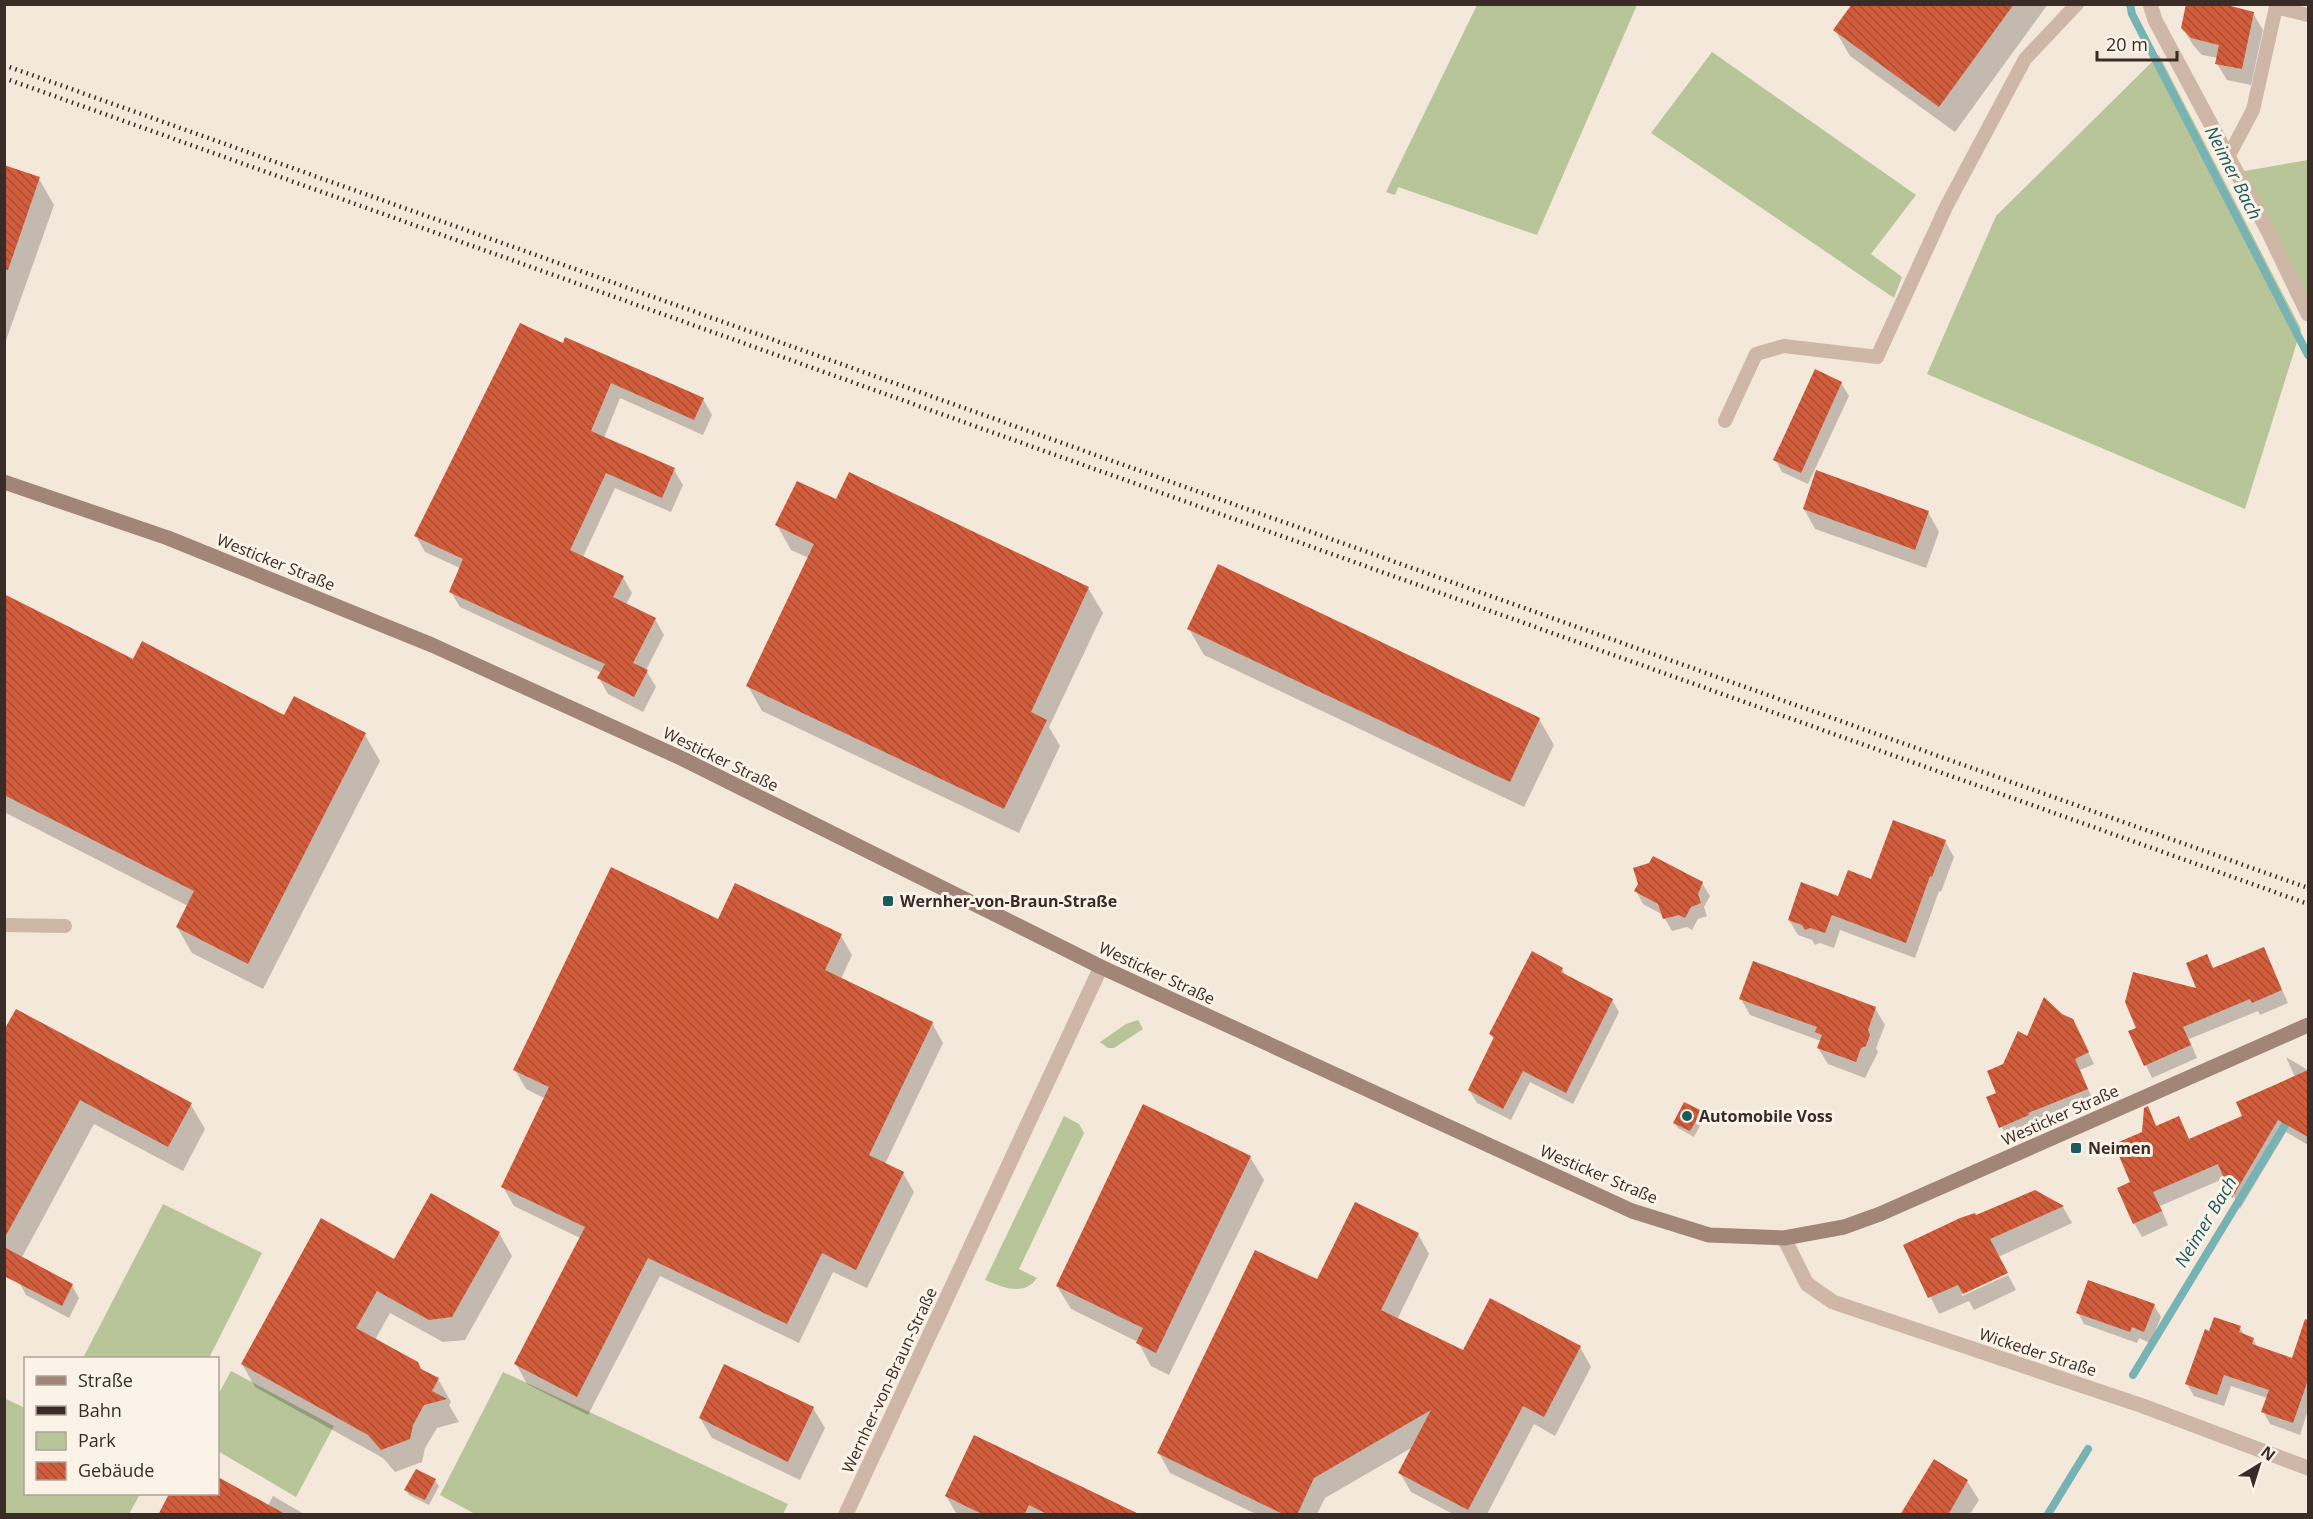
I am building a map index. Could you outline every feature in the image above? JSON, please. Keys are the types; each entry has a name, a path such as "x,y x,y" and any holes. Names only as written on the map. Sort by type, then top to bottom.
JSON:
{"main road":[{"name":"Westicker Straße","path":"4,482 168,537 432,645 681,758 1101,967 1632,1211 1709,1234 1784,1238 1844,1227 1880,1214 2308,1025"}],"street":[{"path":"2150,4 2155,20 2308,314"},
{"name":"Wernher-von-Braun-Straße","path":"846,1515 1101,967"},
{"name":"Wickeder Straße","path":"1784,1238 1807,1284 1833,1302 2143,1406 2308,1468"}],"lane":[{"path":"1725,421 1755,354 1784,346 1877,357 1946,207 2025,59 2077,4"},
{"path":"2228,157 2253,110 2276,7 2308,15"},
{"path":"4,926 65,926"}],"green space":[{"path":"1477,5 1637,5 1537,235 1398,187 1395,195 1386,192"},
{"path":"1712,52 1916,195 1871,254 1902,277 1894,298 1651,133"},
{"path":"2159,55 2301,329 2245,509 1927,374 1996,216"},
{"path":"2308,160 2308,310 2239,172"},
{"path":"1138,1020 1143,1029 1114,1048 1108,1048 1100,1042 1126,1024"},
{"path":"1064,1116 1079,1124 1084,1133 1019,1269 1037,1278 1032,1284 1019,1289 985,1280"},
{"path":"163,1204 262,1253 210,1357 84,1357"},
{"path":"231,1371 334,1426 296,1497 219,1452 219,1393"},
{"path":"503,1372 788,1504 783,1514 475,1514 440,1495"},
{"path":"4,1398 24,1408 24,1495 139,1495 129,1514 5,1514"}],"building":[{"path":"1852,4 2014,4 1939,107 1833,30"},
{"path":"2186,4 2223,4 2254,12 2242,69 2215,64 2219,45 2191,38 2181,28"},
{"path":"4,165 40,177 8,270 4,270"},
{"path":"520,323 563,343 565,337 704,398 694,420 611,383 591,431 675,468 662,498 606,473 570,550 624,576 613,597 656,618 633,663 648,670 634,697 597,678 605,664 449,592 463,559 414,536"},
{"path":"1815,369 1842,382 1801,473 1773,460"},
{"path":"1816,470 1929,511 1915,550 1803,509"},
{"path":"849,472 1089,587 1031,712 1047,720 1004,809 746,686 814,544 775,525 797,481 836,499"},
{"path":"1218,564 1540,718 1510,782 1187,629"},
{"path":"4,594 133,659 142,641 284,715 294,696 366,733 248,964 176,927 194,891 4,795"},
{"path":"1893,820 1946,840 1932,877 1930,876 1906,943 1832,915 1825,933 1810,928 1805,930 1802,925 1788,920 1801,882 1838,896 1848,870 1871,879"},
{"path":"1653,856 1703,882 1698,894 1701,903 1691,907 1685,918 1679,915 1663,919 1658,904 1634,891 1638,884 1633,868 1649,863"},
{"path":"611,867 718,919 735,883 842,934 825,970 933,1022 869,1155 904,1172 856,1270 822,1253 787,1324 648,1258 577,1397 514,1364 585,1227 501,1187 549,1087 513,1070"},
{"path":"2264,947 2282,990 2252,1003 2250,999 2183,1027 2191,1045 2144,1066 2128,1031 2136,1028 2125,1002 2133,972 2196,988 2186,963 2207,954 2213,968"},
{"path":"1532,951 1563,968 1561,972 1613,999 1566,1093 1523,1071 1503,1109 1468,1090 1494,1037 1489,1034"},
{"path":"1753,961 1876,1007 1868,1030 1870,1035 1866,1046 1861,1048 1856,1062 1817,1048 1822,1035 1815,1032 1817,1027 1739,999"},
{"path":"2044,997 2062,1014 2073,1019 2089,1052 2075,1059 2088,1089 2028,1113 2029,1115 1999,1128 1986,1097 1996,1093 1987,1071 2003,1064 2018,1031 2027,1036"},
{"path":"16,1009 192,1103 168,1147 80,1100 4,1239 4,1030"},
{"path":"2308,1070 2308,1137 2278,1120 2232,1198 2218,1164 2153,1192 2162,1211 2133,1224 2117,1188 2130,1182 2114,1144 2142,1132 2144,1108 2148,1106 2156,1126 2179,1116 2189,1139 2242,1116 2236,1102"},
{"path":"1684,1102 1702,1111 1690,1131 1673,1123"},
{"path":"1143,1104 1251,1156 1156,1353 1136,1343 1143,1328 1056,1286"},
{"path":"2035,1190 2064,1206 1990,1239 2008,1273 1963,1294 1958,1285 1928,1298 1903,1245 1960,1218 1975,1213 1976,1215"},
{"path":"431,1193 500,1232 452,1317 429,1320 377,1291 356,1328 418,1362 421,1369 439,1378 432,1391 447,1399 424,1405 413,1425 410,1439 381,1450 368,1435 241,1364 321,1218 394,1259"},
{"path":"1355,1202 1419,1233 1381,1310 1463,1350 1490,1298 1581,1346 1544,1417 1523,1406 1468,1510 1398,1473 1431,1410 1314,1478 1297,1515 1285,1515 1157,1453 1255,1250 1317,1279"},
{"path":"4,1247 73,1284 62,1306 4,1276"},
{"path":"2088,1280 2155,1304 2144,1332 2132,1327 2130,1332 2076,1313"},
{"path":"2214,1317 2241,1326 2239,1332 2254,1338 2252,1344 2292,1358 2305,1319 2308,1320 2308,1380 2293,1423 2261,1412 2269,1390 2224,1375 2217,1395 2185,1384 2205,1329 2209,1331"},
{"path":"724,1364 814,1407 788,1462 699,1418"},
{"path":"974,1435 1141,1515 1049,1515 1029,1505 1024,1515 984,1515 945,1496"},
{"path":"1934,1459 1968,1480 1948,1515 1900,1515"},
{"path":"416,1469 436,1479 425,1500 404,1490"},
{"path":"219,1478 287,1515 158,1515 168,1495 219,1495"}],"waterway":[{"name":"Neimer Bach","path":"2130,4 2132,14 2308,355"},
{"name":"Neimer Bach","path":"2133,1375 2291,1115"},
{"name":"Neimer Bach","path":"2048,1514 2088,1449"}],"railway":[{"path":"4,65 2308,888"},
{"path":"4,78 2308,904"}],"place":[{"name":"Wernher-von-Braun-Straße","path":"888,901"},
{"name":"Automobile Voss","path":"1687,1116"},
{"name":"Neimen","path":"2076,1148"}]}
